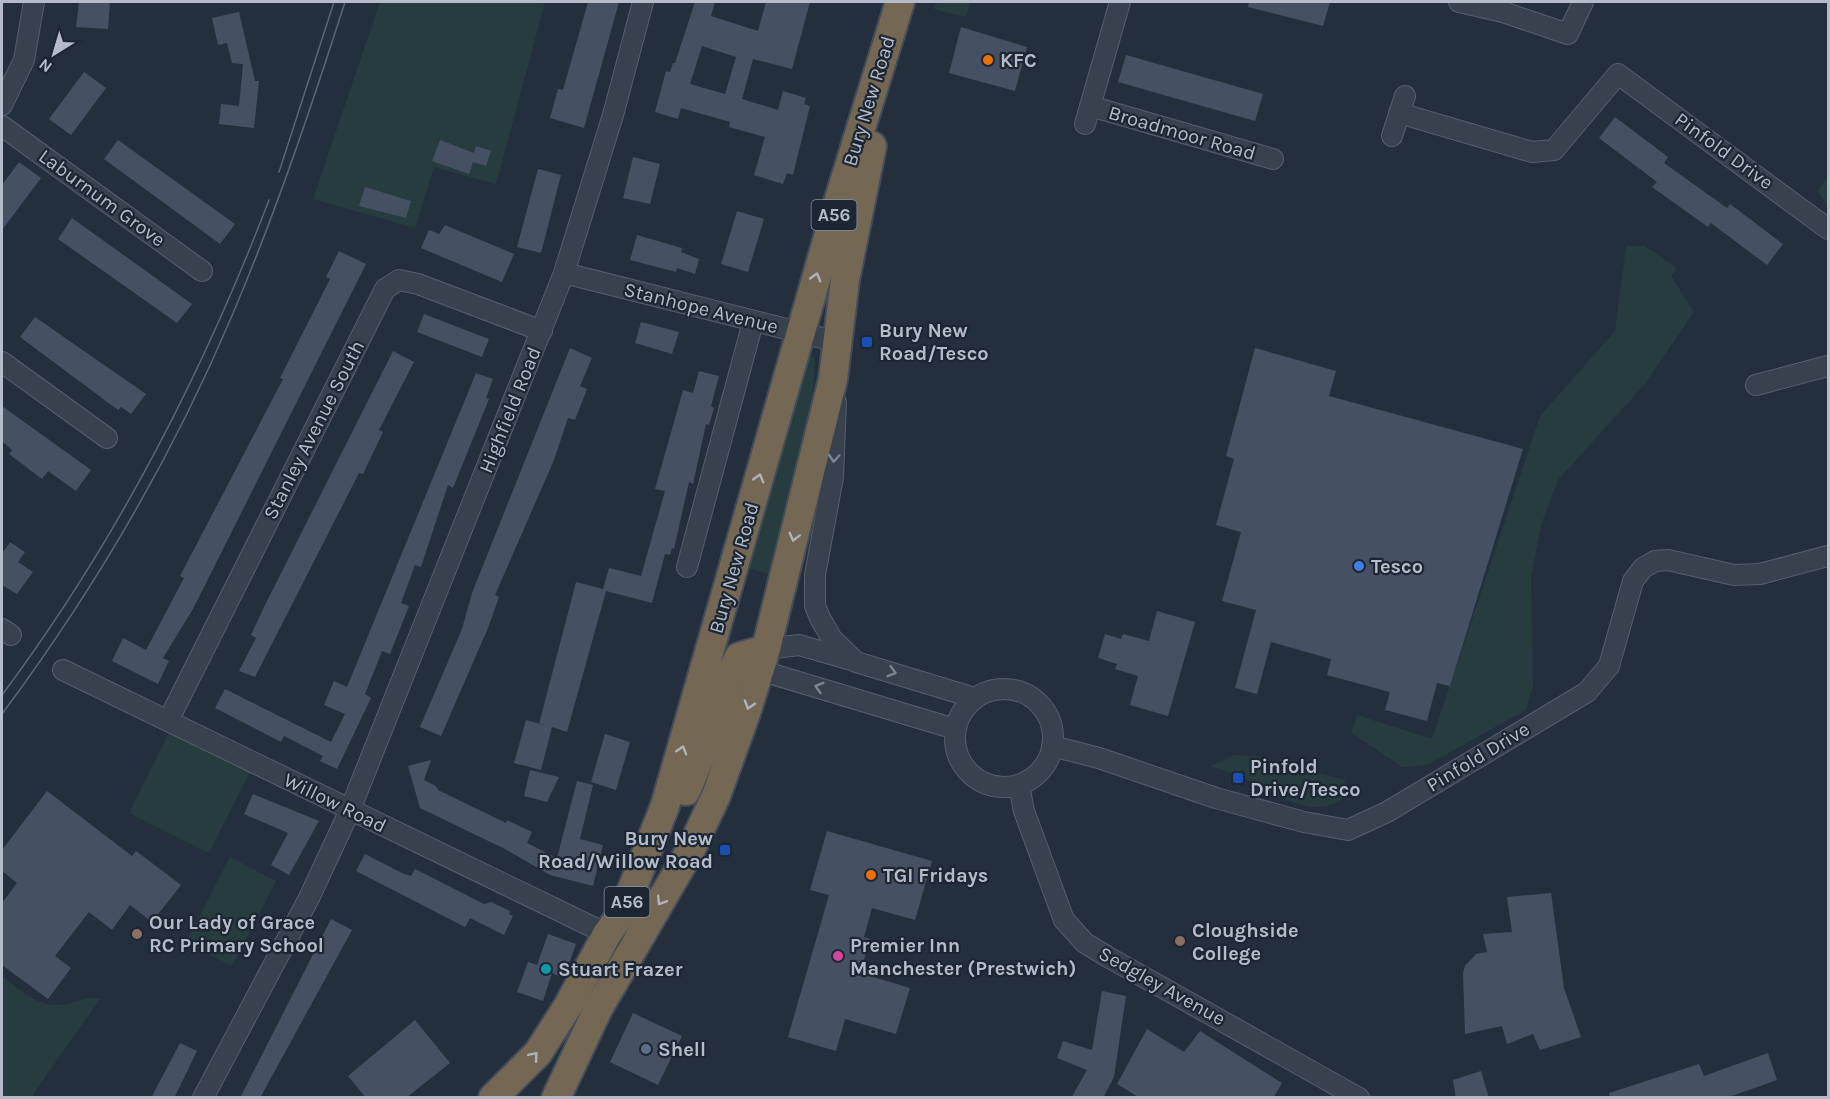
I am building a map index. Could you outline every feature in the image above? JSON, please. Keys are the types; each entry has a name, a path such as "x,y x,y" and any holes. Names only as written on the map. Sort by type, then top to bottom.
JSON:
{"highway":[{"name":"Bury New Road","path":"493,1098 538,1053 568,1006 626,902 665,806 800,333 900,2"},
{"name":"Bury New Road","path":"556,1098 598,1009 691,849 716,796 833,379 845,280 900,2"},
{"path":"626,902 654,871 717,717 726,682 755,659 715,637"}],"street":[{"path":"2,105 24,60 34,2"},
{"name":"Highfield Road","path":"203,1098 309,898 350,810 564,273 613,115 643,2"},
{"name":"Broadmoor Road","path":"1120,2 1088,115 1243,158 1273,159"},
{"path":"1459,2 1503,12 1568,34 1584,2"},
{"name":"Pinfold Drive","path":"1392,136 1402,104 1532,152 1554,150 1618,74 1828,229"},
{"name":"Laburnum Grove","path":"2,126 202,271"},
{"name":"Stanhope Avenue","path":"564,273 838,342"},
{"name":"Stanley Avenue South","path":"168,721 385,289 399,280 418,284 542,331"},
{"path":"687,567 753,322"},
{"path":"2,362 107,438"},
{"path":"1756,385 1785,386 1828,366"},
{"path":"833,379 836,407 833,477 814,575 815,606 832,639 856,662"},
{"name":"Pinfold Drive","path":"1052,746 1099,758 1216,798 1304,822 1348,830 1387,813 1587,692 1609,666 1633,581 1643,568 1655,561 1668,560 1734,575 1760,574 1828,556"},
{"path":"755,659 799,645 975,698"},
{"path":"755,659 956,729"},
{"name":"Willow Road","path":"63,670 607,934"},
{"path":"1000,689 1017,691 1032,698 1044,710 1050,722 1052,746 1041,770 1018,784 1004,787 989,785 976,778 958,757 956,729 959,717 975,698 1000,689"},
{"name":"Sedgley Avenue","path":"1018,784 1024,811 1057,902 1064,920 1076,935 1108,957 1359,1098"}],"green space":[{"path":"380,2 545,2 496,184 434,167 415,228 313,199"},
{"path":"937,2 970,2 966,17 934,9"},
{"path":"1828,177 1828,205 1817,191"},
{"path":"1626,246 1645,246 1677,268 1671,276 1694,312 1644,385 1558,480 1541,525 1531,577 1533,686 1526,710 1427,765 1402,767 1352,733 1357,715 1432,739 1540,416 1615,331"},
{"path":"809,353 815,359 805,441 792,495 768,574 748,568"},
{"path":"169,733 250,772 209,853 129,813"},
{"path":"1235,755 1255,756 1345,780 1343,798 1332,805 1306,806 1210,766"},
{"path":"230,857 276,881 232,966 186,942"},
{"path":"2,976 28,995 51,1005 64,1005 89,998 100,999 31,1097 2,1097"}],"building":[{"path":"79,2 110,2 108,29 76,27"},
{"path":"588,2 619,2 584,128 550,118 558,89 563,90"},
{"path":"695,2 715,2 711,16 758,31 766,2 810,2 792,69 753,59 742,99 778,110 783,91 806,98 804,104 810,106 793,175 787,173 783,184 754,175 765,137 729,127 730,122 681,108 678,119 655,112 666,71 670,72","holes":["702,46 736,57 725,94 690,84"]},
{"path":"1249,2 1330,2 1323,26 1248,7"},
{"path":"239,12 255,81 259,81 254,128 219,124 221,104 239,106 243,64 232,63 227,43 218,45 212,18"},
{"name":"KFC","path":"961,27 1027,47 1015,91 949,73"},
{"path":"1126,55 1263,94 1255,121 1118,82"},
{"path":"84,72 106,88 71,135 49,119"},
{"path":"1615,117 1668,157 1664,163 1727,208 1730,204 1783,244 1767,265 1711,223 1708,227 1652,187 1657,182 1599,138"},
{"path":"118,140 235,224 220,244 104,159"},
{"path":"440,140 474,153 476,146 491,151 486,166 473,162 469,174 432,161"},
{"path":"633,157 660,164 650,204 623,198"},
{"path":"19,162 41,178 2,230 2,185"},
{"path":"538,169 561,175 541,253 517,247"},
{"path":"365,187 411,201 406,218 359,206"},
{"path":"737,211 764,219 748,272 721,264"},
{"path":"72,218 192,304 177,323 58,239"},
{"path":"445,225 514,254 502,282 421,248 429,230 439,234"},
{"path":"637,235 682,248 681,252 699,259 695,274 677,268 676,272 630,260"},
{"path":"339,251 366,264 193,609 163,658 169,661 158,684 112,661 123,638 146,650 184,578 180,576 283,379 280,378 330,279 326,277"},
{"path":"424,314 489,339 482,357 417,332"},
{"path":"35,317 146,394 131,414 121,407 118,410 20,337"},
{"path":"641,322 679,332 672,354 635,343"},
{"path":"570,348 592,358 580,386 587,389 575,420 568,418 554,460 495,595 499,597 488,628 441,736 420,727 462,629 472,593"},
{"name":"Tesco","path":"1255,348 1336,371 1329,396 1523,449 1450,686 1437,683 1427,721 1385,710 1390,692 1327,675 1331,659 1271,642 1257,694 1235,688 1256,610 1222,601 1241,532 1216,525 1234,459 1226,456"},
{"path":"393,351 414,362 379,430 383,432 363,474 359,473 255,677 239,671 256,638 251,635 264,607"},
{"path":"699,371 719,376 711,406 714,408 709,425 706,424 693,484 689,482 674,549 672,548 670,555 665,554 652,603 606,591 567,732 552,727 541,770 514,763 526,720 539,723 576,582 603,589 609,568 641,576 665,491 655,489 683,390 693,393"},
{"path":"476,373 493,379 486,398 489,399 453,488 448,485 421,567 415,565 401,603 409,606 390,654 382,651 365,694 371,698 337,769 320,761 323,756 284,736 281,742 215,708 225,689 331,742 345,714 324,705 334,681 347,687"},
{"path":"2,406 91,470 76,491 48,471 42,479 9,454 12,450 2,441"},
{"path":"10,542 25,552 18,562 33,572 17,594 2,585 2,549 4,551"},
{"path":"1157,611 1195,622 1168,716 1130,705 1138,676 1115,669 1117,664 1098,658 1105,634 1121,639 1123,634 1149,641"},
{"path":"605,734 630,742 616,790 591,782"},
{"path":"431,760 424,780 436,786 438,790 506,823 507,820 532,832 527,843 557,858 577,781 593,785 580,839 603,845 593,886 550,875 505,849 420,808 408,766"},
{"path":"530,770 559,777 547,802 524,796"},
{"path":"47,791 132,856 136,851 181,885 152,922 130,905 112,930 89,912 55,956 71,968 48,999 2,965 2,903 17,883 2,871 2,850"},
{"path":"253,794 319,821 289,875 271,865 288,833 244,814"},
{"path":"827,831 932,861 915,920 872,908 864,937 870,939 860,973 910,988 896,1034 845,1019 836,1051 788,1037 829,895 810,890"},
{"path":"365,854 404,874 411,876 415,869 484,904 491,902 510,911 509,914 513,916 504,935 470,918 465,927 356,871"},
{"path":"1551,893 1564,988 1581,1037 1540,1050 1533,1034 1507,1044 1502,1026 1465,1034 1463,973 1465,966 1476,954 1487,952 1483,934 1512,932 1507,897"},
{"path":"331,919 352,930 260,1098 240,1098"},
{"name":"Stuart Frazer","path":"548,934 576,944 564,978 552,973 543,1001 517,992 528,962 537,965"},
{"path":"1102,991 1126,996 1114,1077 1103,1098 1071,1098 1087,1070 1057,1058 1063,1041 1092,1050"},
{"name":"Shell","path":"633,1013 682,1036 658,1085 610,1062"},
{"path":"415,1020 450,1063 406,1098 366,1098 348,1076"},
{"path":"1147,1029 1184,1052 1200,1031 1282,1083 1273,1098 1140,1098 1117,1084"},
{"path":"180,1043 197,1051 174,1098 151,1098"},
{"path":"1768,1053 1777,1080 1726,1098 1610,1098 1609,1093 1699,1064 1704,1076"},
{"path":"1481,1071 1489,1098 1456,1098 1453,1080"}],"tram line":[{"path":"279,172 334,2"},
{"path":"2,714 98,572 128,523 183,422 247,279 306,121 345,2"},
{"path":"2,695 82,579 152,457 215,330 269,200"}],"place":[{"name":"KFC","path":"988,60"},
{"name":"Bury New Road/Tesco","path":"867,342"},
{"name":"Tesco","path":"1359,566"},
{"name":"Pinfold Drive/Tesco","path":"1238,778"},
{"name":"Bury New Road/Willow Road","path":"725,850"},
{"name":"TGI Fridays","path":"871,875"},
{"name":"Our Lady of Grace RC Primary School","path":"137,934"},
{"name":"Cloughside College","path":"1180,941"},
{"name":"Premier Inn Manchester (Prestwich)","path":"838,956"},
{"name":"Stuart Frazer","path":"546,969"},
{"name":"Shell","path":"646,1049"}]}
